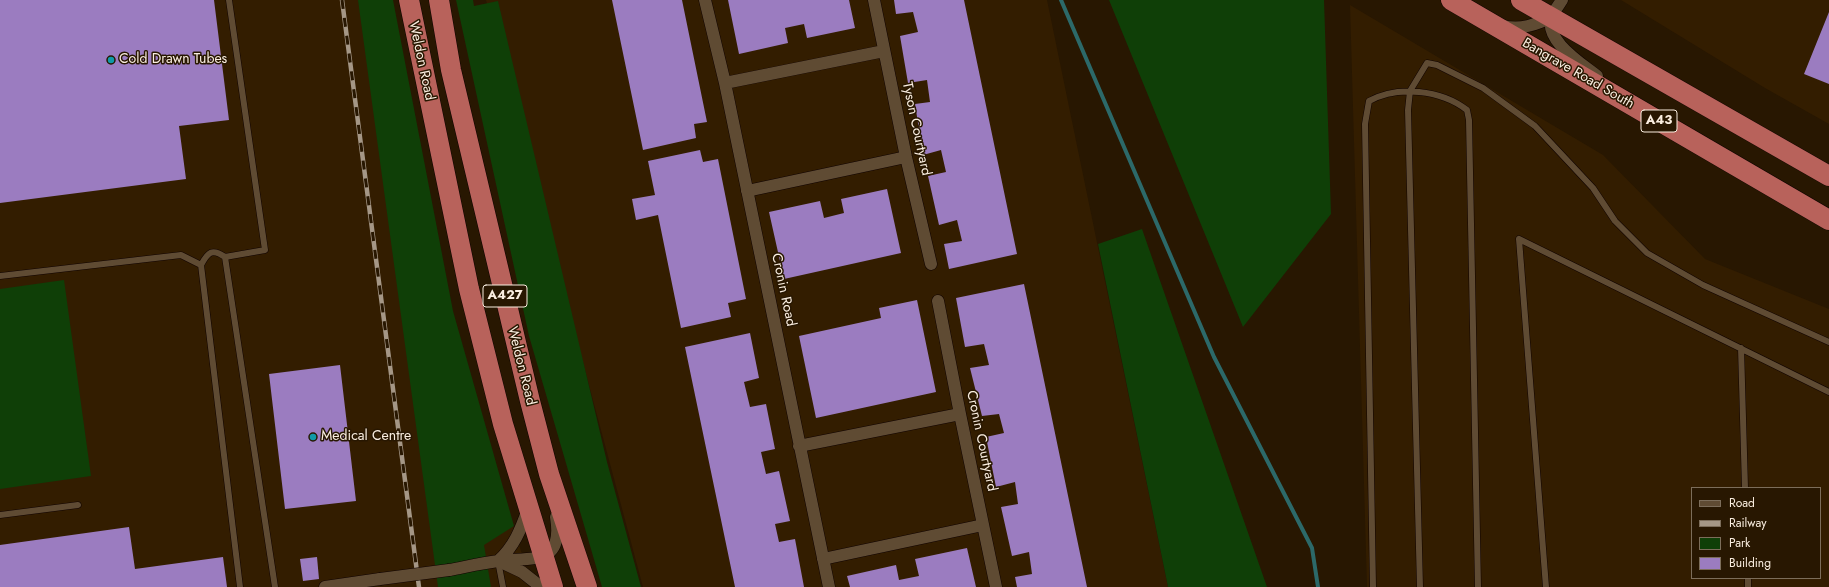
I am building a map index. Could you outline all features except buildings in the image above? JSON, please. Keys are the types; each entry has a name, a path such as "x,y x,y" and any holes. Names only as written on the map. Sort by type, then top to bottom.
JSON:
{"highway":[{"name":"Weldon Road","path":"409,0 470,289 503,424 554,587"},
{"name":"Weldon Road","path":"439,0 451,70 528,393 549,474 587,587"},
{"name":"Bangrave Road South","path":"1451,0 1829,220"},
{"name":"A43","path":"1521,0 1829,176"}],"street":[{"name":"Cronin Road","path":"705,0 725,83 829,587"},
{"name":"Tyson Courtyard","path":"874,0 906,157 931,264"},
{"path":"1562,0 1552,17 1552,33 1562,48 1637,108"},
{"path":"1489,22 1515,28 1533,25 1552,17"},
{"path":"725,83 884,51"},
{"path":"747,191 906,157"},
{"name":"Cronin Courtyard","path":"938,300 996,587"},
{"path":"799,446 960,414"},
{"path":"325,587 449,570 498,561 532,560 544,556 554,546 558,532 549,474"},
{"path":"498,561 512,546 522,528 529,508"},
{"path":"823,558 983,524"},
{"path":"498,561 522,572 541,587"}],"lane":[{"path":"229,0 265,250 225,257 218,252 212,252 206,256 201,265 240,587"},
{"path":"1420,587 1408,110 1410,91 1427,63 1436,65 1483,88 1535,126 1593,188 1615,221 1647,253 1703,285 1829,342"},
{"path":"1373,587 1365,124 1369,101 1378,96 1410,91 1458,103 1467,110 1469,120 1478,587"},
{"path":"1546,587 1519,239 1829,392"},
{"path":"0,276 181,255 201,265"},
{"path":"225,257 275,587"},
{"path":"1742,348 1745,487"},
{"path":"0,515 78,505"},
{"path":"498,561 503,587"}],"shaded area":[{"path":"0,0 389,0 448,313 532,587 0,587"},
{"path":"486,0 1047,0 1168,587 643,587"},
{"path":"1621,0 1829,0 1829,124 1765,88"},
{"path":"1350,5 1603,155 1705,259 1829,309 1829,587 1367,587"}],"green space":[{"path":"358,0 393,0 453,311 514,526 484,545 491,587 438,587"},
{"path":"456,0 473,0 474,6 498,1 607,462 641,587 602,587 529,336"},
{"path":"1109,0 1324,0 1331,214 1243,327"},
{"path":"1142,229 1267,587 1168,587 1098,244"},
{"path":"64,280 91,476 0,489 0,289"}],"waterway":[{"path":"1061,0 1214,357 1312,548 1318,587"}],"railway":[{"path":"342,0 419,587"}],"place":[{"name":"Cold Drawn Tubes","path":"111,60"},
{"name":"Medical Centre","path":"313,437"}]}
